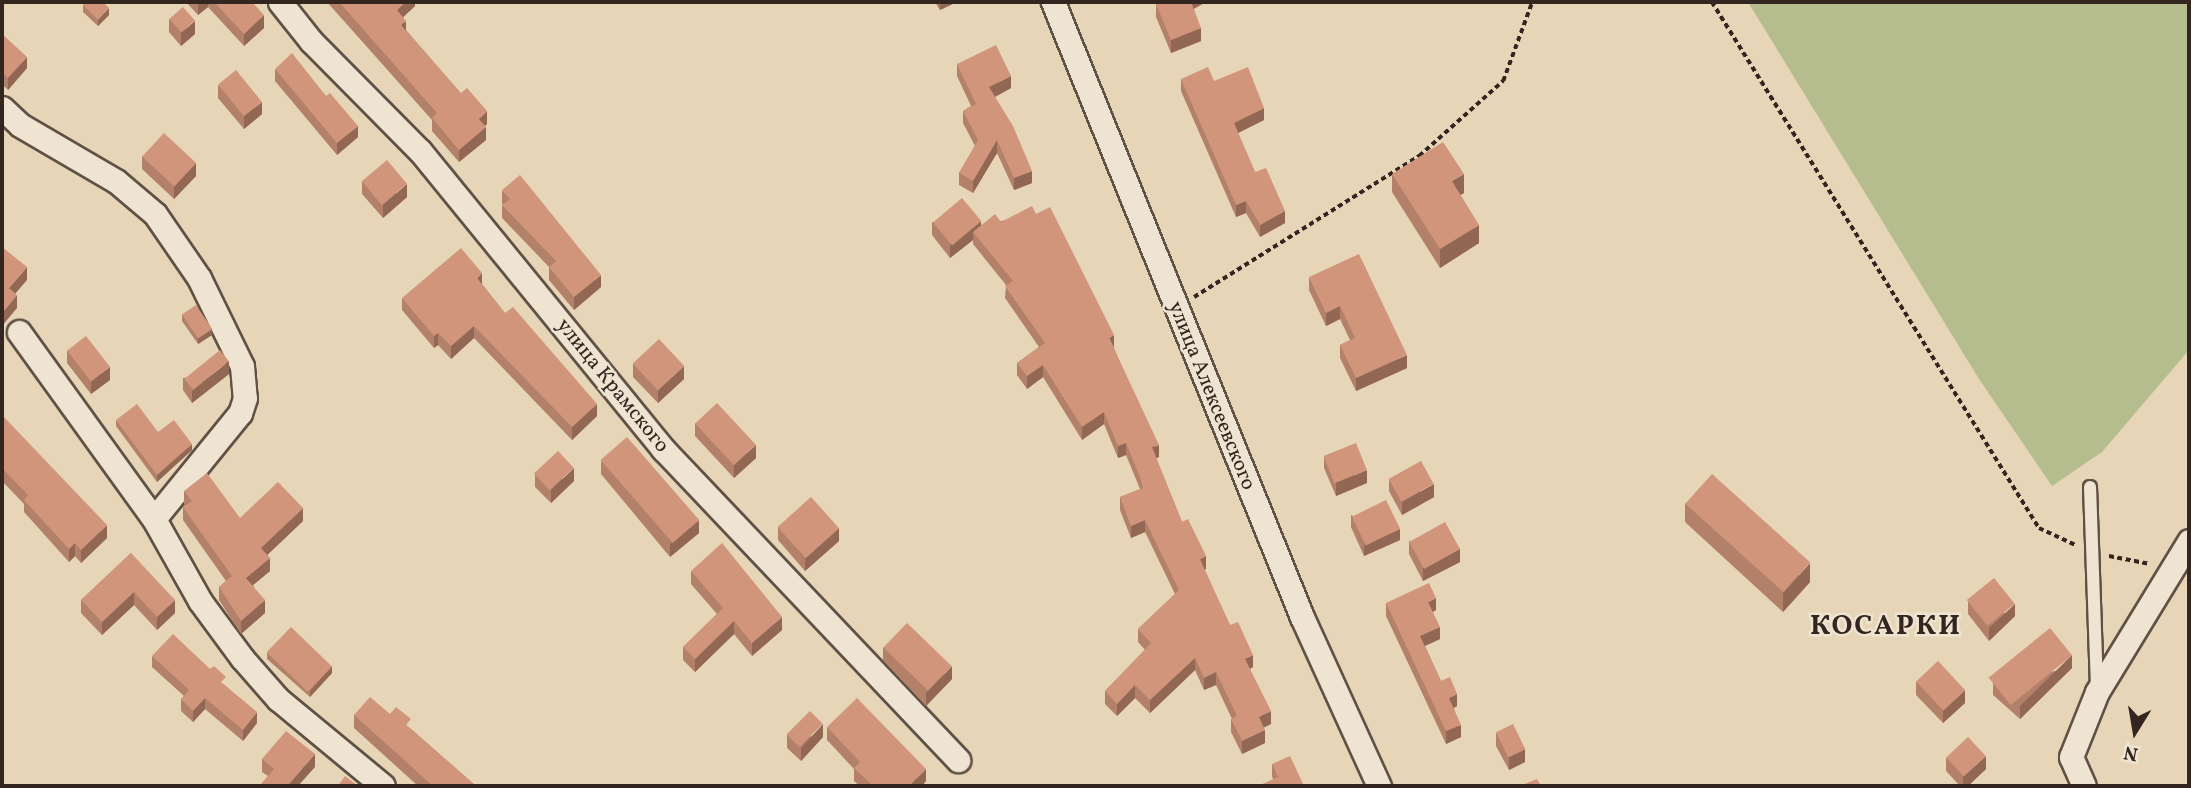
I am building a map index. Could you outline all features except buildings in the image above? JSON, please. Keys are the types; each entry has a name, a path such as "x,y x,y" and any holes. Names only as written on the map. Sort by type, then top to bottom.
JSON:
{"street":[{"name":"улица Крамского","path":"280,2 311,41 420,151 663,449 958,760"},
{"name":"улица Алексеевского","path":"1053,2 1174,309 1302,617 1379,786"},
{"path":"2,108 20,125 116,181 155,214 199,278 242,366 245,398 240,413 154,519"},
{"path":"19,332 154,519 200,601 242,658 278,699 383,786"},
{"path":"2084,786 2071,757 2097,692 2181,574 2189,541"}],"lane":[{"path":"2090,487 2097,692"}],"path":[{"path":"1174,309 1419,156 1503,82 1532,2"},
{"path":"1712,2 2039,528 2092,553 2181,574"}],"green space":[{"path":"1748,2 2189,2 2189,350 2102,452 2052,486 1979,379"}],"district":[{"name":"КОСАРКИ","path":"1886,627"}]}
